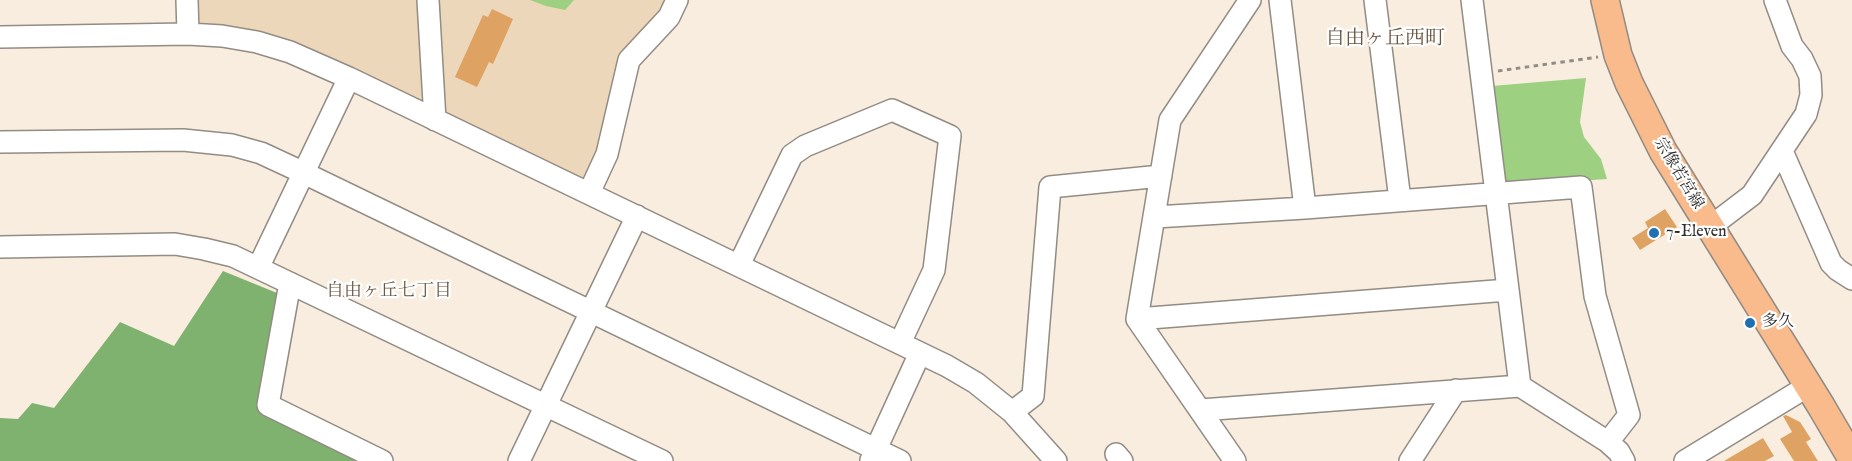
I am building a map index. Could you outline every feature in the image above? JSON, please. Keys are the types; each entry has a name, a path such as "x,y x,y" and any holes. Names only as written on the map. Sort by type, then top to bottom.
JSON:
{"main road":[{"name":"宗像若宮線","path":"1605,0 1618,55 1648,123 1850,452"}],"street":[{"path":"188,0 188,34"},
{"path":"428,0 435,120"},
{"path":"589,193 607,154 629,60 669,17 677,0"},
{"path":"1235,461 1137,319 1170,120 1250,0"},
{"path":"1280,0 1305,208"},
{"path":"1375,0 1400,200"},
{"path":"1472,0 1520,386"},
{"path":"1710,227 1752,195 1806,114 1811,95 1810,76 1802,59 1792,46 1775,0"},
{"path":"0,37 188,34 222,36 257,42 290,52 739,265 976,382 1012,412 1056,461"},
{"path":"258,268 349,78"},
{"path":"739,265 792,155 805,146 892,110 950,136 934,270 900,343"},
{"path":"0,142 210,142 261,153 592,312 873,455 900,461"},
{"path":"1782,150 1831,263 1852,279"},
{"path":"1012,412 1033,396 1050,187 1161,176"},
{"path":"1155,217 1581,187 1595,296 1629,415 1608,442"},
{"path":"519,461 637,216"},
{"path":"0,247 175,244 233,256 662,461"},
{"path":"290,283 268,405 382,461"},
{"path":"1137,319 1508,290"},
{"path":"873,455 920,353"},
{"path":"1201,410 1520,386 1608,442 1619,452 1624,461"},
{"path":"1685,461 1715,453 1808,386"},
{"path":"1410,461 1456,390"}],"path":[{"path":"1481,73 1618,55"}],"shaded area":[{"path":"195,0 672,0 625,59 602,152 584,182 327,59 198,27"}],"green space":[{"path":"530,0 574,0 565,10"},
{"path":"1586,78 1580,122 1584,137 1601,159 1607,179 1505,186 1492,86"},
{"path":"223,271 277,293 269,409 374,461 0,461 0,418 18,419 32,403 54,408 120,322 174,346"}],"building":[{"path":"492,9 513,19 493,64 489,62 477,87 455,77 483,15 488,17"},
{"name":"7-Eleven","path":"1665,209 1677,227 1640,250 1632,238 1648,228 1645,222"},
{"path":"1786,415 1800,422 1811,439 1806,442 1818,461 1794,461 1780,439 1792,432 1783,416"},
{"path":"1763,438 1774,456 1765,461 1724,461"}],"place":[{"name":"7-Eleven","path":"1654,233"},
{"name":"多久","path":"1750,323"}],"district":[{"name":"自由ヶ丘西町","path":"1385,40"},
{"name":"自由ヶ丘七丁目","path":"389,292"}]}
